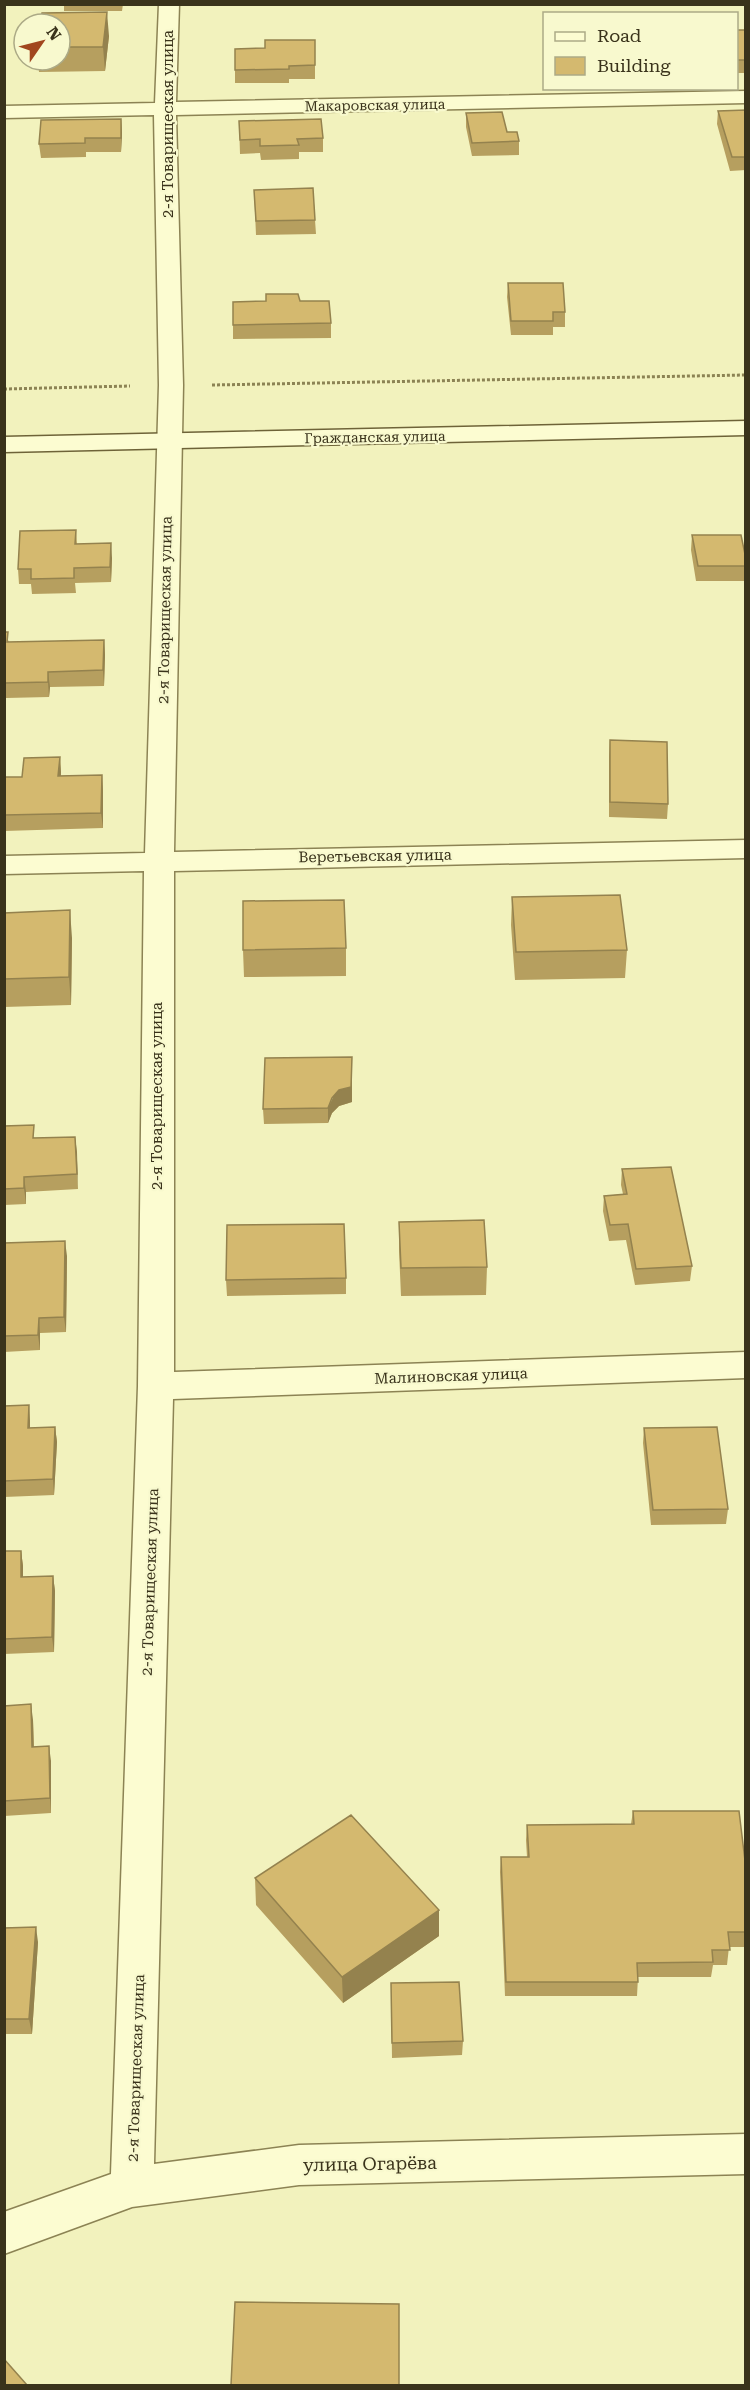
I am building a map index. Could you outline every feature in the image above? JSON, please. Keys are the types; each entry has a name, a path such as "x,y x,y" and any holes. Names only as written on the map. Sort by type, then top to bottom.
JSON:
{"street":[{"name":"2-я Товарищеская улица","path":"132,2187 156,1386 159,860 171,385 165,111 169,4"},
{"name":"Макаровская улица","path":"4,112 165,111 746,97"},
{"name":"Гражданская улица","path":"4,445 746,428"},
{"name":"Веретьевская улица","path":"4,865 746,849"},
{"name":"Малиновская улица","path":"156,1386 746,1365"},
{"name":"улица Огарёва","path":"4,2233 132,2187 299,2164 746,2154"}],"path":[{"path":"4,389 746,375"}],"building":[{"path":"107,12 103,47 72,47 72,13"},
{"path":"738,30 746,30 746,60 738,60"},
{"path":"265,40 315,40 315,65 289,66 289,69 235,70 235,49 265,48"},
{"path":"746,110 746,157 732,157 718,111"},
{"path":"502,112 507,132 517,132 519,141 472,143 466,113"},
{"path":"121,119 121,138 85,138 85,143 39,144 41,120"},
{"path":"321,119 323,138 297,139 299,145 260,146 260,139 240,140 239,121"},
{"path":"313,188 315,220 256,221 254,190"},
{"path":"508,283 563,283 565,312 553,312 553,321 511,321"},
{"path":"266,294 298,294 300,301 329,301 331,323 233,325 233,302 266,301"},
{"path":"76,530 75,544 111,543 110,567 74,568 74,578 31,579 31,569 18,569 20,531"},
{"path":"692,535 741,535 746,566 698,566"},
{"path":"4,632 8,632 7,642 104,640 103,670 48,672 48,682 4,683"},
{"path":"610,740 667,742 668,804 610,802"},
{"path":"60,757 58,776 102,775 101,813 4,815 4,777 22,777 24,758"},
{"path":"620,895 627,950 516,952 512,897"},
{"path":"344,900 346,948 243,950 243,901"},
{"path":"70,910 69,977 4,979 4,913"},
{"path":"352,1057 351,1087 339,1090 332,1098 328,1108 263,1109 265,1058"},
{"path":"34,1125 33,1138 75,1137 77,1174 24,1177 24,1188 4,1189 4,1126"},
{"path":"671,1167 692,1266 636,1269 628,1224 610,1225 604,1196 627,1194 622,1169"},
{"path":"484,1220 487,1267 401,1268 399,1222"},
{"path":"344,1224 346,1278 226,1280 227,1225"},
{"path":"65,1241 64,1317 39,1318 38,1335 4,1336 4,1243"},
{"path":"29,1405 28,1428 55,1427 53,1479 4,1481 4,1406"},
{"path":"717,1427 728,1509 653,1510 644,1428"},
{"path":"4,1551 21,1551 21,1577 53,1576 52,1637 4,1639"},
{"path":"31,1704 32,1747 49,1746 50,1798 4,1801 4,1706"},
{"path":"633,1811 739,1811 746,1869 746,1932 728,1932 730,1950 712,1950 713,1962 637,1963 638,1982 506,1982 501,1857 529,1857 527,1825 634,1824"},
{"path":"351,1815 439,1910 342,1977 255,1878"},
{"path":"36,1927 29,2019 4,2019 4,1928"},
{"path":"459,1982 463,2041 392,2043 391,1983"},
{"path":"235,2302 399,2304 399,2385 231,2385"},
{"path":"4,2359 27,2385 4,2385"}]}
